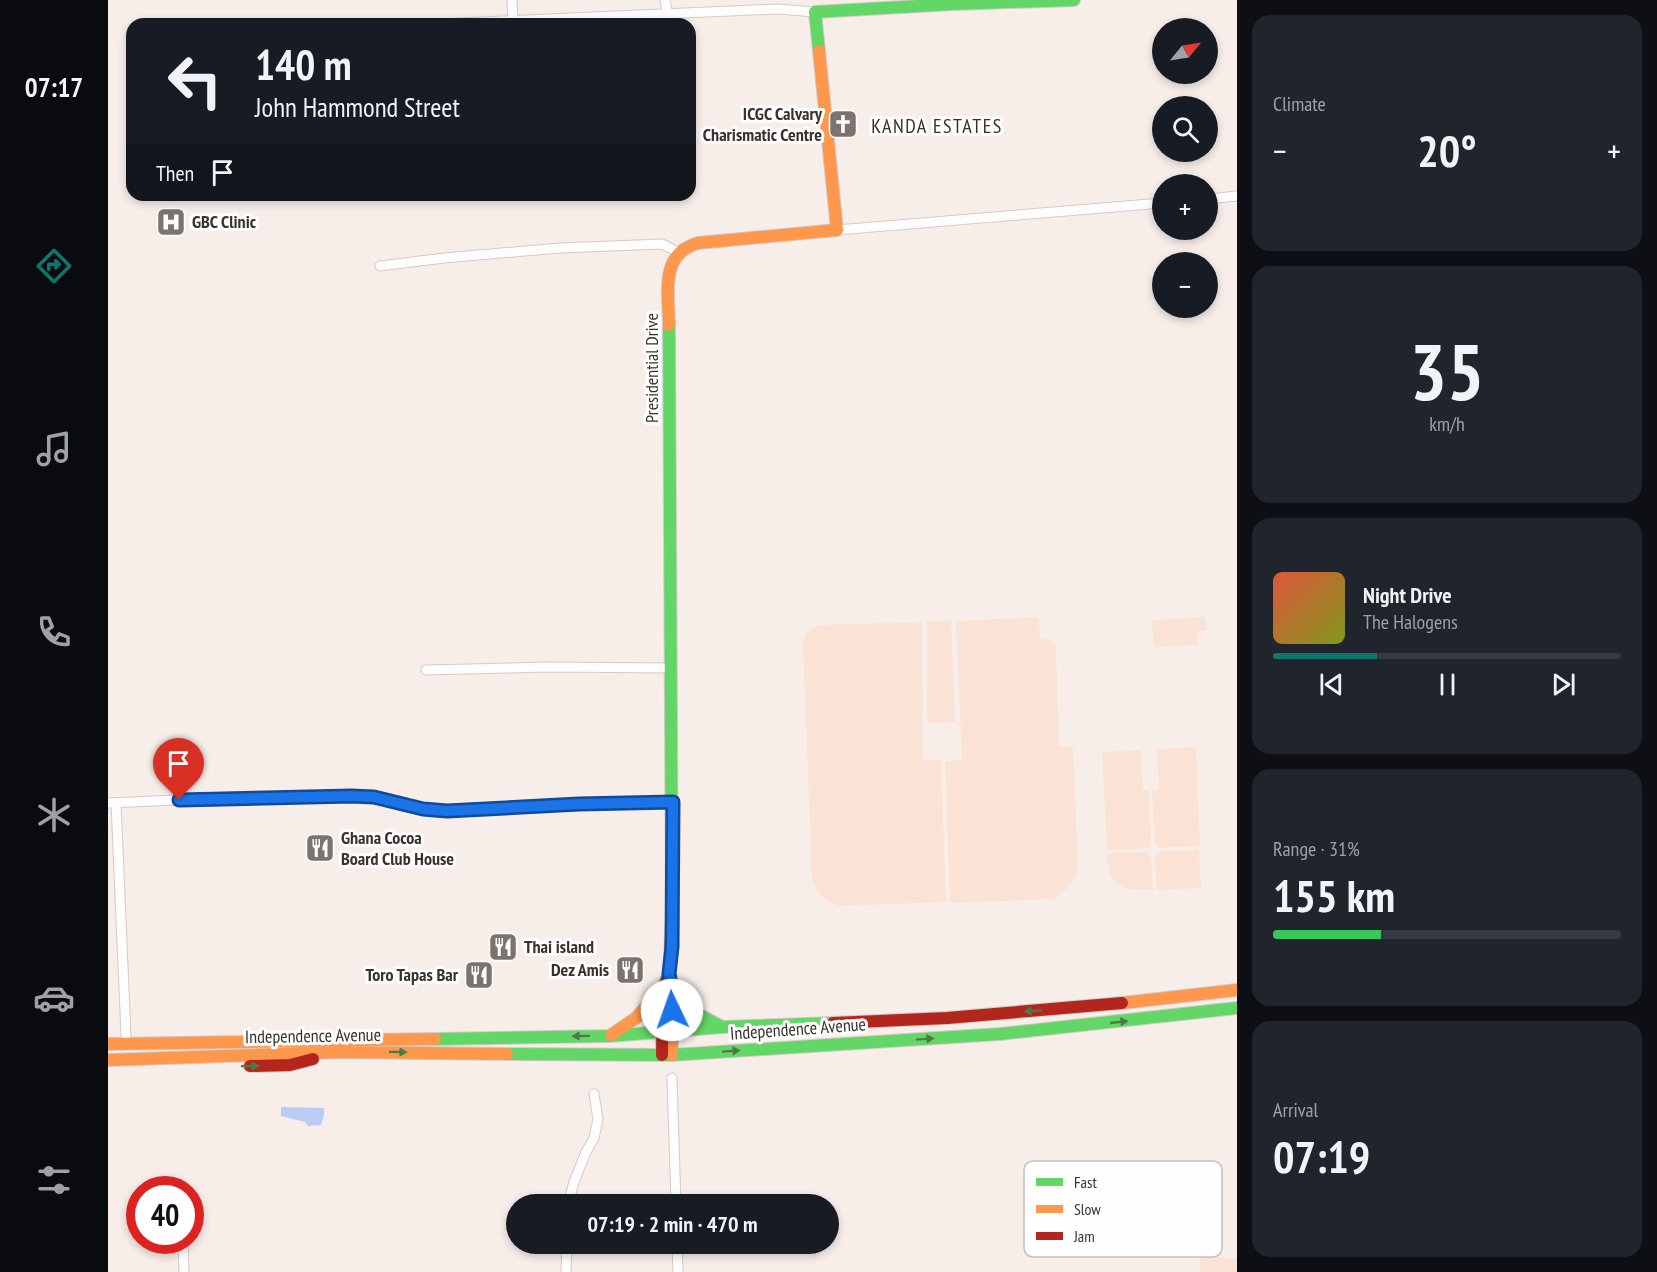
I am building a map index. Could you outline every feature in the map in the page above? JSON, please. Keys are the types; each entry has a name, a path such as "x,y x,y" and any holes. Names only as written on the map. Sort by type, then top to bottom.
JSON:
{"main road":[{"path":"678,252 683,247 698,243 837,230 814,12 955,2 1074,0"},
{"name":"Presidential Drive","path":"667,1055 667,988 672,947 673,802 669,272 671,263 678,252"},
{"path":"609,1036 636,1017 667,988 698,1014 723,1027"},
{"name":"Independence Avenue","path":"108,1060 212,1056 339,1045 609,1036 723,1027 947,1018 1168,999 1237,990"},
{"name":"Independence Avenue","path":"108,1044 210,1042 667,1055 1000,1034 1237,1008"},
{"path":"108,1035 291,1029 339,1045"},
{"path":"108,1068 290,1065 339,1045"}],"street":[{"path":"512,0 513,18"},
{"path":"665,0 668,16"},
{"path":"778,9 783,0"},
{"path":"606,18 778,9 814,12"},
{"path":"1218,198 1237,196"},
{"path":"837,230 1152,204"},
{"path":"380,266 560,248 662,244 678,252"},
{"path":"426,670 546,667 671,668"},
{"path":"126,1035 112,803 243,797 351,796 374,797 423,809 447,811 673,802"},
{"path":"672,1078 676,1194"},
{"path":"570,1194 573,1182 594,1138 598,1119 594,1094"},
{"path":"183,1254 184,1272"},
{"path":"566,1272 567,1254"},
{"path":"677,1254 678,1272"}],"shaded area":[{"path":"1039,617 1040,639 1050,639 1056,647 1059,746 1073,747 1078,870 1069,886 1055,899 950,903 945,761 962,760 956,621"},
{"path":"1205,617 1206,630 1197,631 1197,645 1154,647 1152,620"},
{"path":"927,621 951,621 955,722 927,723"},
{"path":"922,622 923,760 941,760 946,902 837,906 821,896 812,881 803,642 807,632 820,625"},
{"path":"1196,747 1200,846 1158,848 1158,845 1155,845 1152,791 1159,790 1157,749"},
{"path":"1141,750 1143,790 1149,790 1151,845 1149,848 1107,850 1102,752"},
{"path":"1199,850 1201,888 1157,890 1155,855 1158,855 1158,851"},
{"path":"1148,852 1148,855 1151,855 1153,890 1125,888 1114,880 1110,874 1107,853"},
{"path":"1201,1257 1237,1259 1237,1272 1200,1272"}],"water":[{"path":"281,1107 324,1108 321,1125 308,1126 305,1122 281,1116"}],"traffic: fast":[{"path":"819,51 815,12 1074,0"},
{"path":"669,325 672,918"},
{"path":"672,989 698,1014 722,1027"},
{"path":"507,1054 672,1055 1000,1034 1237,1008"},
{"path":"435,1039 609,1036 723,1027 833,1023"}],"traffic: slow":[{"path":"669,325 669,276 677,256 686,248 698,243 837,230 819,51"},
{"path":"671,984 672,1055"},
{"path":"611,1035 636,1018 663,988"},
{"path":"1122,1003 1237,990"},
{"path":"108,1044 435,1039"},
{"path":"108,1060 340,1052 507,1054"}],"traffic: jam":[{"path":"662,1055 663,988 669,974 672,918"},
{"path":"833,1023 947,1018 1122,1003"},
{"path":"250,1066 290,1065 313,1059"}],"place":[{"name":"ICGC Calvary Charismatic Centre","path":"843,124"},
{"name":"GBC Clinic","path":"171,222"},
{"name":"Ghana Cocoa Board Club House","path":"320,848"},
{"name":"Thai island","path":"503,947"},
{"name":"Dez Amis","path":"630,970"},
{"name":"Toro Tapas Bar","path":"479,975"}],"district":[{"name":"KANDA ESTATES","path":"937,126"}],"route":[{"path":"179,800 351,796 374,797 423,809 447,811 673,802 672,947 669,974 672,1010"}]}
